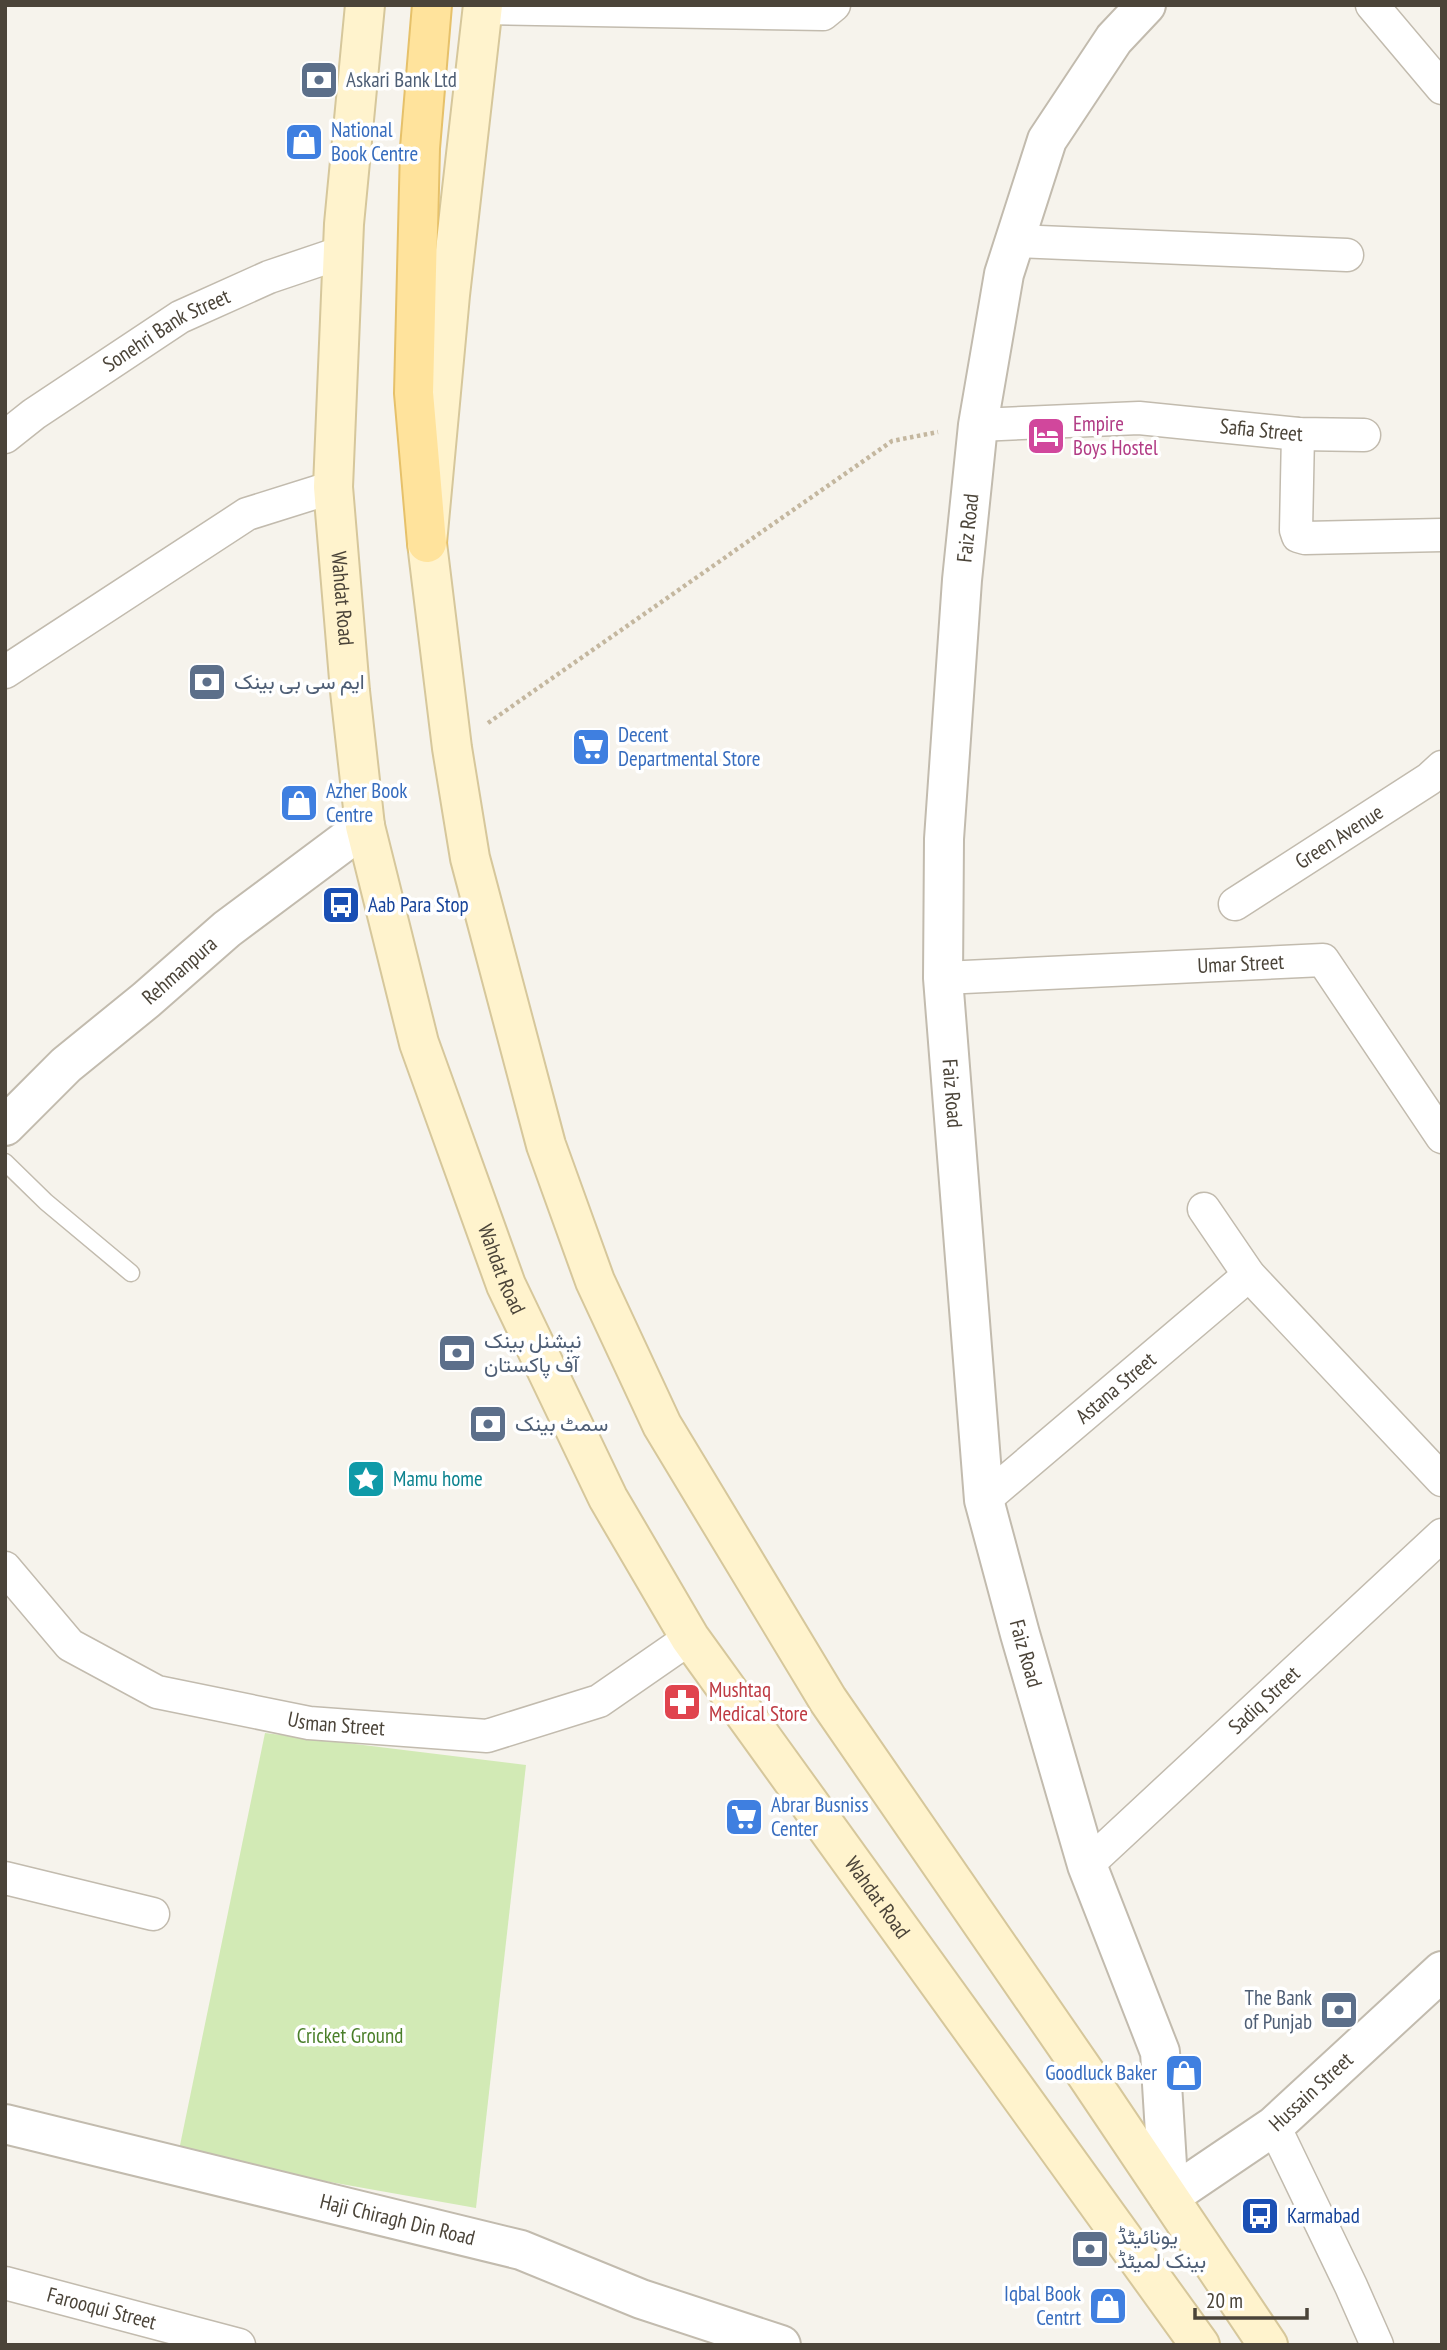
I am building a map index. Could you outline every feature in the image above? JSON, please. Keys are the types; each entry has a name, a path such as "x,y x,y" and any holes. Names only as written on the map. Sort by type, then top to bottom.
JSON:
{"main road":[{"name":"Wahdat Road","path":"365,5 343,252 333,487 350,691 365,826 419,1044 506,1285 608,1498 690,1638 1200,2345"},
{"path":"432,5 420,148 414,393 427,543 452,748 470,858 546,1145 595,1282 662,1425 828,1700 1268,2345"},
{"path":"427,543 450,295 483,7"},
{"path":"1121,2236 1169,2197"}],"street":[{"path":"483,7 823,14 834,5"},
{"name":"Faiz Road","path":"1146,5 1114,39 1047,140 1004,274 978,425 962,580 944,839 943,978 984,1500 1087,1865 1160,2052 1169,2197"},
{"path":"1372,5 1442,88"},
{"path":"1015,241 1347,255"},
{"name":"Sonehri Bank Street","path":"5,437 34,414 180,317 269,277 343,252"},
{"name":"Safia Street","path":"978,425 1139,418 1298,434 1298,536 1442,535"},
{"path":"1298,434 1364,435"},
{"path":"5,672 247,514 333,487"},
{"name":"Green Avenue","path":"1235,904 1437,780"},
{"name":"Rehmanpura","path":"5,1126 66,1065 227,929 365,826"},
{"name":"Umar Street","path":"943,978 1323,960 1442,1137"},
{"path":"1204,1209 1249,1275 1442,1479"},
{"name":"Astana Street","path":"984,1500 1249,1275"},
{"name":"Sadiq Street","path":"1087,1865 1442,1535"},
{"name":"Usman Street","path":"5,1568 70,1645 157,1692 309,1723 488,1736 599,1701 690,1638"},
{"path":"5,1878 153,1914"},
{"name":"Hussain Street","path":"1169,2197 1274,2126 1442,1971"},
{"name":"Haji Chiragh Din Road","path":"5,2124 521,2250 724,2336 781,2345"},
{"path":"1274,2126 1377,2345"},
{"name":"Farooqui Street","path":"5,2283 239,2345"}],"lane":[{"path":"5,1162 46,1202 131,1273"}],"path":[{"path":"452,748 892,440 978,425"}],"green space":[{"name":"Cricket Ground","path":"265,1733 526,1765 476,2208 178,2155"}],"place":[{"name":"Askari Bank Ltd","path":"319,80"},
{"name":"National Book Centre","path":"304,142"},
{"name":"Empire Boys Hostel","path":"1046,436"},
{"name":"ایم سی بی بینک","path":"207,682"},
{"name":"Decent Departmental Store","path":"591,747"},
{"name":"Azher Book Centre","path":"299,803"},
{"name":"Aab Para Stop","path":"341,905"},
{"name":"نیشنل بینک آف پاکستان","path":"457,1353"},
{"name":"سمٹ بینک","path":"488,1424"},
{"name":"Mamu home","path":"366,1479"},
{"name":"Mushtaq Medical Store","path":"682,1702"},
{"name":"Abrar Busniss Center","path":"744,1817"},
{"name":"The Bank of Punjab","path":"1339,2010"},
{"name":"Goodluck Baker","path":"1184,2073"},
{"name":"Karmabad","path":"1260,2216"},
{"name":"یونائیٹڈ بینک لمیٹڈ","path":"1090,2249"},
{"name":"Iqbal Book Centrt","path":"1108,2306"}]}
